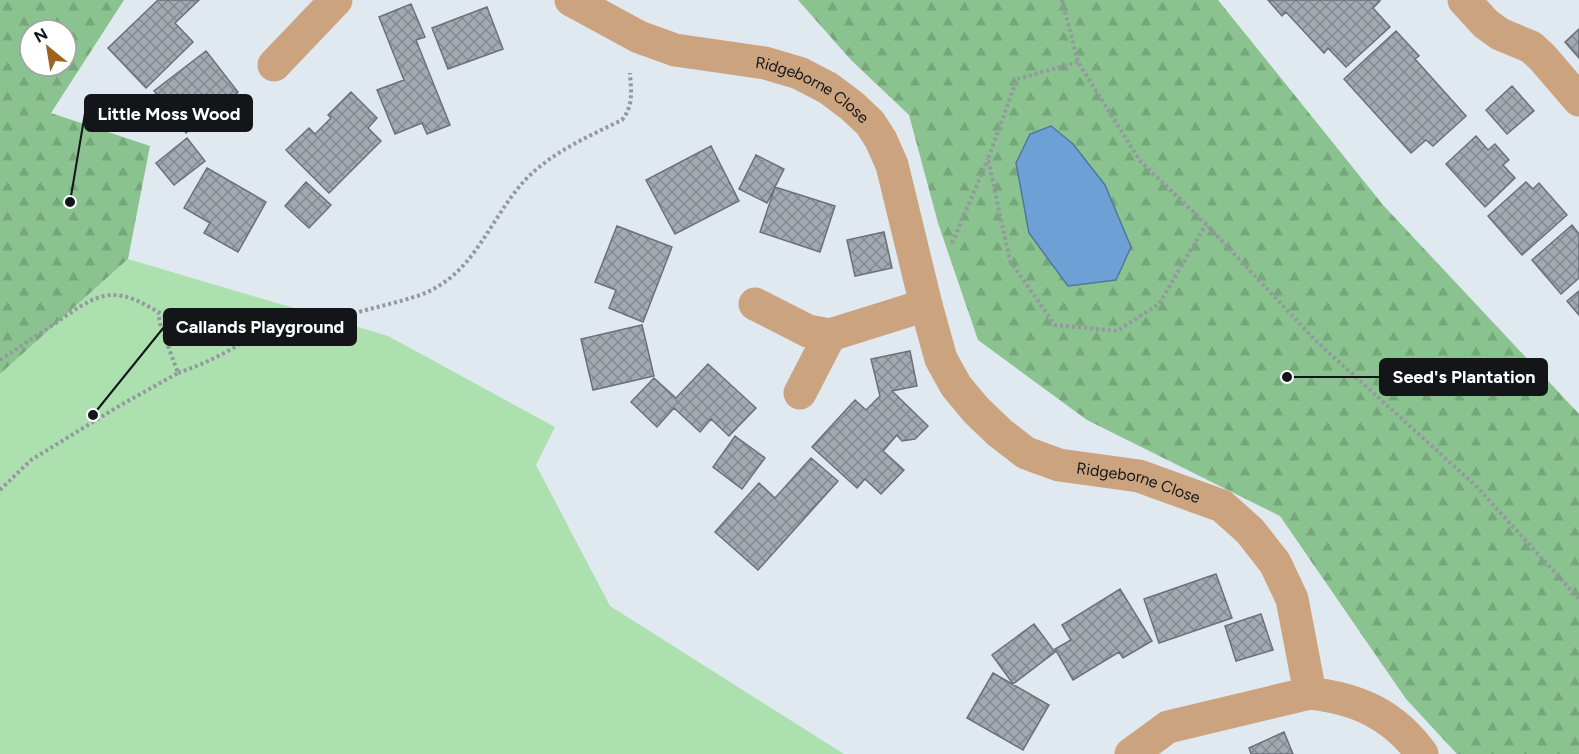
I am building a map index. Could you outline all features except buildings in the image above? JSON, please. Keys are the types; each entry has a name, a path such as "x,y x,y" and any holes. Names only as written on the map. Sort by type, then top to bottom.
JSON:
{"street":[{"path":"274,64 336,0"},
{"name":"Ridgeborne Close","path":"571,0 639,37 675,50 765,63 798,74 828,88 858,111 870,123 881,140 892,165 941,358 956,386 1000,433 1026,453 1059,465 1139,476 1222,506 1250,531 1275,563 1292,599 1310,693"},
{"path":"1464,0 1486,24 1531,47 1579,100"},
{"path":"755,304 808,332 830,335 926,305"},
{"path":"800,393 830,335"},
{"path":"1131,754 1168,728 1310,693 1341,697 1370,709 1395,724 1422,754"}],"path":[{"path":"1062,0 1078,62 1140,162 1206,224 1316,341 1476,486 1579,599"},
{"path":"0,360 87,303 105,296 123,295 137,300 180,324 206,332 228,337 248,338 268,337 314,327 438,288 456,274 473,255 514,194 546,161 622,120 632,103 630,72 639,37"},
{"path":"948,252 988,159 1017,79 1078,62"},
{"path":"988,159 1010,261 1055,325 1117,331 1159,303 1206,224"},
{"path":"158,313 178,373"},
{"path":"0,490 38,456 119,406 178,373 233,349 248,338"}],"green space":[{"path":"0,0 124,0 78,71 78,18 18,18 18,78 74,78 51,113 150,146 128,259 0,374"},
{"path":"798,0 1218,0 1383,205 1579,414 1579,754 1457,754 1406,699 1280,516 1087,420 978,340 938,223 909,115 851,60"},
{"path":"128,259 388,336 555,427 536,465 610,606 844,754 0,754 0,374"}],"water":[{"path":"1051,126 1073,144 1105,185 1131,247 1116,280 1068,286 1029,233 1016,163 1030,134"}],"place":[{"name":"Little Moss Wood","path":"70,202"},
{"name":"Seed's Plantation","path":"1287,377"},
{"name":"Callands Playground","path":"93,415"}]}
